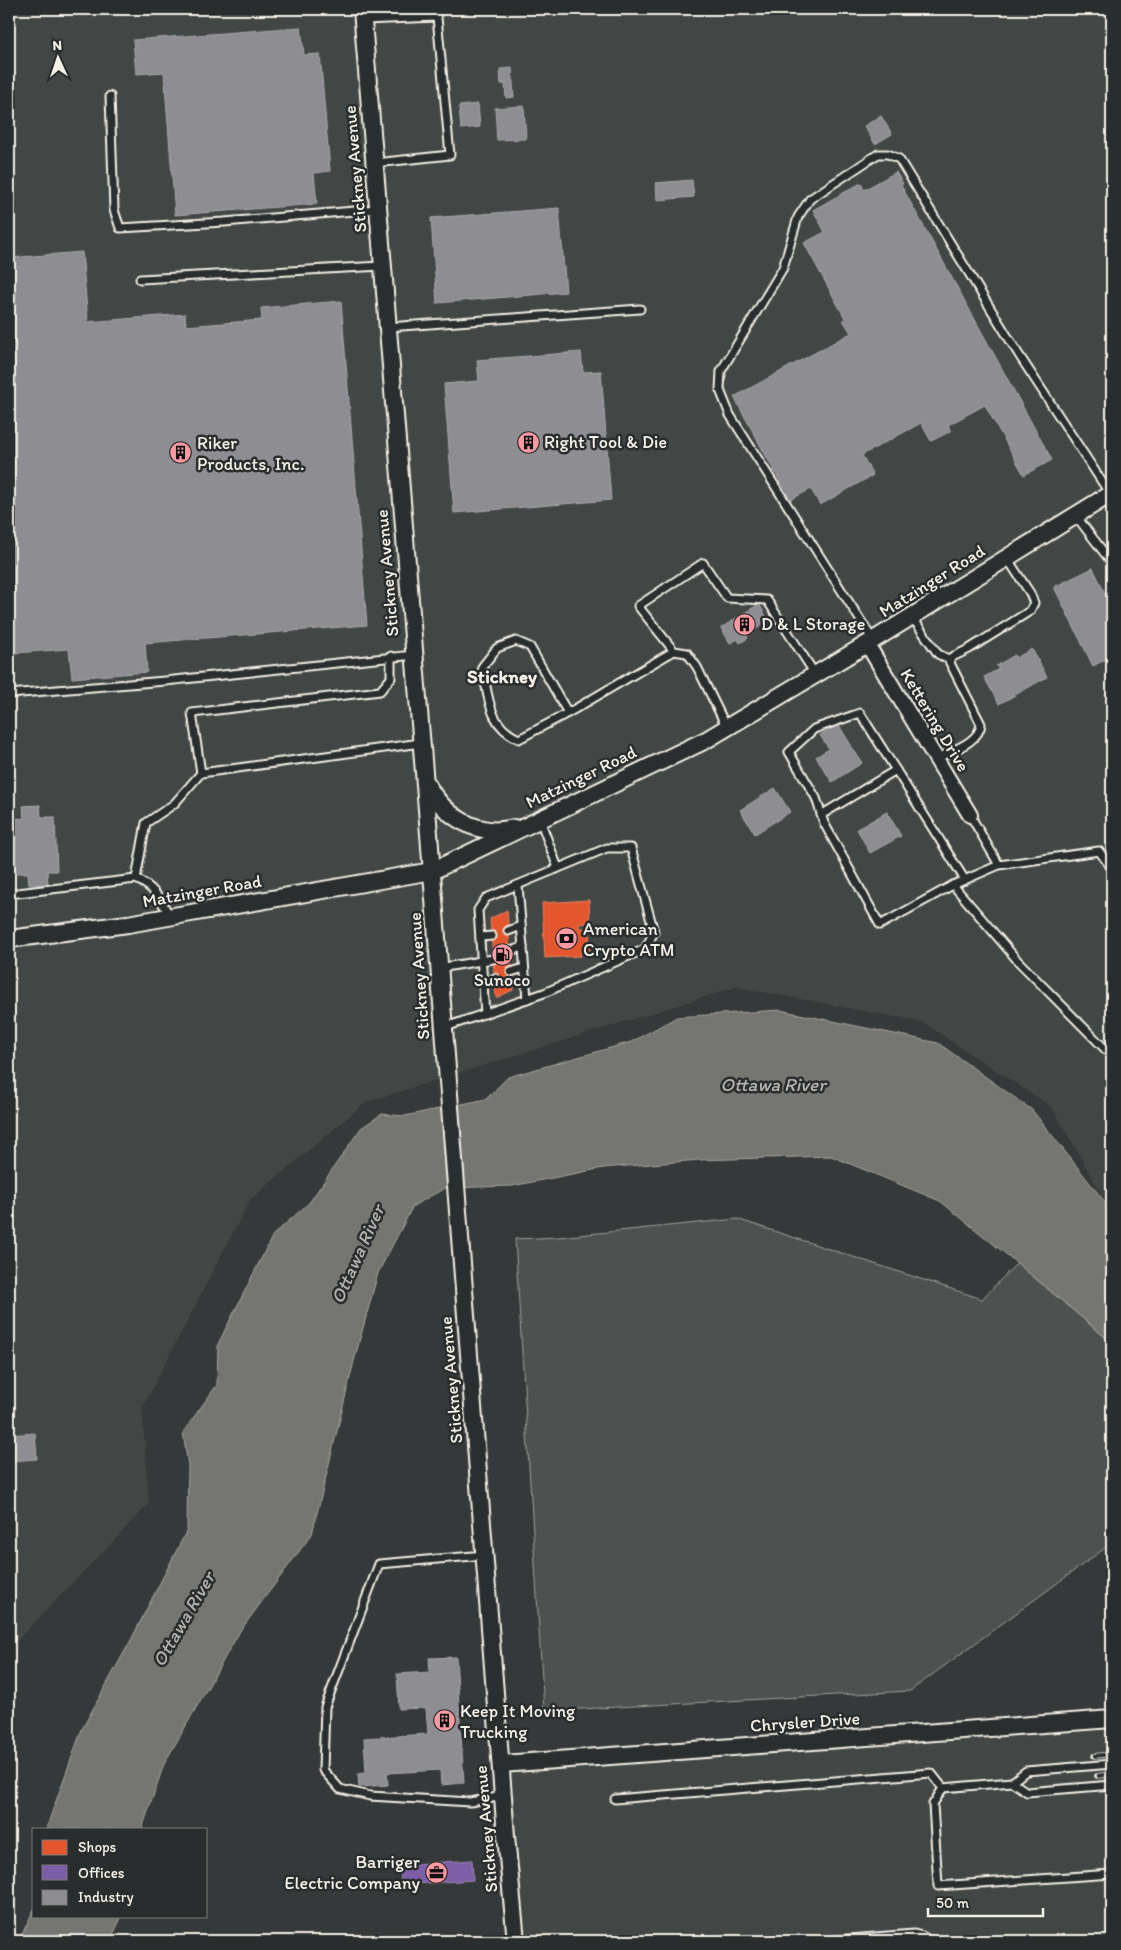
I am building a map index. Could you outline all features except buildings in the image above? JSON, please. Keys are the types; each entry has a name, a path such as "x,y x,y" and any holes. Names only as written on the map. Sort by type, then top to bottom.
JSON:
{"street":[{"name":"Stickney Avenue","path":"362,14 432,871 503,1796 516,1941"},
{"name":"Matzinger Road","path":"9,939 76,932 170,917 432,871 706,740 726,726 912,617 1112,494"},
{"name":"Kettering Drive","path":"870,642 970,815"},
{"path":"424,778 439,803 460,822 484,830 507,830 535,822"},
{"name":"Chrysler Drive","path":"501,1764 1112,1719"}],"lane":[{"path":"362,14 437,17 450,155 374,163"},
{"path":"110,96 114,210 120,228 224,222 378,209"},
{"path":"870,642 730,415 720,390 721,371 783,268 798,217 810,200 878,154 888,154 898,159 1019,354 1112,494"},
{"path":"140,279 382,266"},
{"path":"387,327 640,309"},
{"path":"1076,516 1112,563"},
{"path":"948,659 969,649 1030,611 1034,603 1030,593 1007,558"},
{"path":"726,726 697,667 688,653 674,650 638,606 703,563 727,598 766,600 815,675"},
{"path":"912,617 938,654 948,659 981,724 976,738 936,759"},
{"path":"568,712 530,647 516,641 497,648 482,668 494,718 507,734 519,739 568,712 674,650"},
{"path":"9,694 414,654"},
{"path":"201,773 192,713 380,691 391,678 391,656"},
{"path":"965,880 860,713 814,729 789,752 816,798 824,823 880,925 953,885 965,880 1000,865 1099,851 1112,869"},
{"path":"136,879 146,824 174,804 201,773 421,743"},
{"path":"821,815 896,770"},
{"path":"970,815 1000,865"},
{"path":"535,822 558,868"},
{"path":"443,1028 485,1014 527,999 645,949 654,932 631,848 607,848 486,898 478,910 485,1014"},
{"path":"9,894 136,879 156,892 170,917"},
{"path":"518,885 527,999"},
{"path":"953,885 1018,961 1112,1056"},
{"path":"508,931 521,926"},
{"path":"480,937 492,936"},
{"path":"510,951 523,947"},
{"path":"439,968 493,959"},
{"path":"511,972 524,968"},
{"path":"483,983 495,978"},
{"path":"485,1555 379,1564 325,1707 323,1770 340,1789 370,1796 470,1802 503,1796"},
{"path":"943,1788 1012,1782 1026,1771 1112,1764"},
{"path":"615,1798 931,1773 943,1788"},
{"path":"1012,1782 1027,1792 1112,1785"},
{"path":"943,1788 933,1804 938,1886 1112,1874"},
{"path":"823,1941 895,1938 914,1934 930,1941"}],"shaded area":[{"path":"52,9 1112,9 1112,1203 1106,1202 1052,1107 922,1022 736,987 366,1102 250,1200 142,1408 149,1504 9,1649 9,13"},
{"path":"737,1219 982,1299 1017,1263 1112,1343 1112,1543 910,1691 544,1711 515,1239 559,1237"},
{"path":"1112,1719 1112,1941 516,1941 501,1764"}],"water":[{"name":"Ottawa River","path":"780,1010 938,1043 1032,1110 1105,1202 1112,1205 1112,1343 940,1201 831,1156 699,1160 603,1168 512,1186 445,1188 413,1206 378,1273 354,1361 312,1534 240,1631 164,1764 142,1828 46,1828 82,1729 132,1638 187,1530 188,1465 183,1432 217,1385 218,1344 273,1235 309,1203 361,1128 382,1114 405,1116 486,1099 508,1077 631,1042 677,1017"},
{"path":"32,1913 32,1918 121,1918 110,1941 19,1941"}],"railway":[{"path":"1094,1756 1112,1754"},
{"path":"1097,1776 1112,1774"}],"place":[{"name":"Right Tool & Die","path":"528,442"},
{"name":"Riker Products, Inc.","path":"181,453"},
{"name":"D & L Storage","path":"745,624"},
{"name":"American Crypto ATM","path":"567,939"},
{"name":"Sunoco","path":"502,955"},
{"name":"Keep It Moving Trucking","path":"444,1721"},
{"name":"Barriger Electric Company","path":"436,1872"}],"district":[{"name":"Stickney","path":"502,676"}]}
